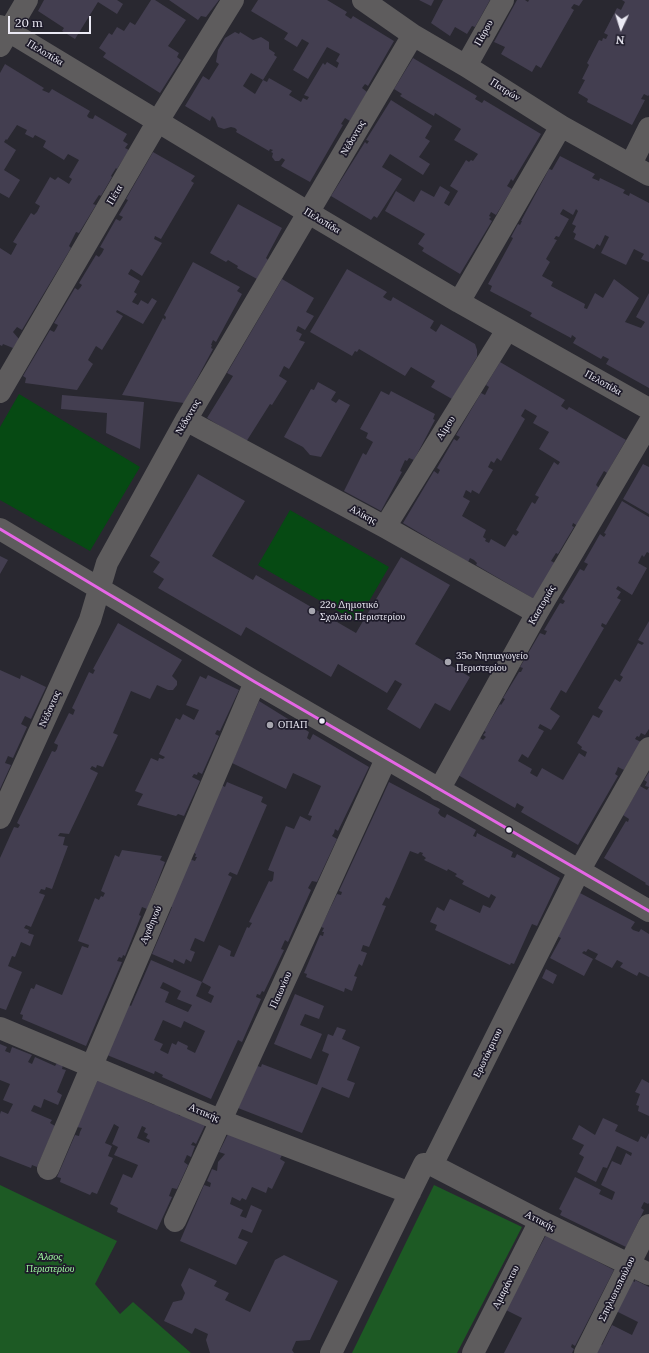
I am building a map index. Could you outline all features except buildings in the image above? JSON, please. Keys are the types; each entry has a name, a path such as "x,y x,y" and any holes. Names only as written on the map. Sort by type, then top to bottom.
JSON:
{"street":[{"path":"3,34 27,0"},
{"name":"Πέτα","path":"0,392 158,120 233,0"},
{"name":"Πατρών","path":"363,0 413,34 561,126 640,170"},
{"name":"Πάρου","path":"466,66 503,0"},
{"name":"Πελοπίδα","path":"3,34 158,120 309,213 459,302 649,409"},
{"name":"Νέδοντος","path":"0,818 90,620 107,563 186,420 413,34"},
{"path":"459,302 561,126"},
{"path":"640,170 649,128"},
{"name":"Αίμου","path":"385,527 507,330"},
{"name":"Αλίκης","path":"186,420 385,527 538,613"},
{"name":"Καστοριάς","path":"439,790 538,613 649,423"},
{"path":"0,529 255,682 649,911"},
{"name":"Αγαθηνού","path":"48,1169 255,682"},
{"name":"Ερωτόκριτου","path":"331,1353 424,1164 432,1165 579,871 649,748"},
{"name":"Παιωνίου","path":"175,1221 222,1121 386,759"},
{"name":"Αττικής","path":"0,1028 222,1121 410,1193"},
{"name":"Αττικής","path":"432,1165 540,1221 649,1274"},
{"name":"Αμαράντου","path":"473,1353 540,1221"},
{"name":"Σπηλιωτοπούλου","path":"585,1353 649,1225"}],"green space":[{"path":"19,394 140,467 90,551 0,500 0,427"},
{"path":"290,510 389,567 357,622 258,565"},
{"name":"Άλσος Περιστερίου","path":"0,1185 117,1241 95,1284 120,1314 133,1302 191,1353 0,1353"},
{"path":"434,1185 522,1227 457,1353 352,1353"}],"transit line":[{"path":"0,529 255,682 649,911"}],"place":[{"name":"22ο Δημοτικό Σχολείο Περιστερίου","path":"312,611"},
{"name":"35ο Νηπιαγωγείο Περιστερίου","path":"448,662"},
{"name":"ΟΠΑΠ","path":"270,725"}]}
